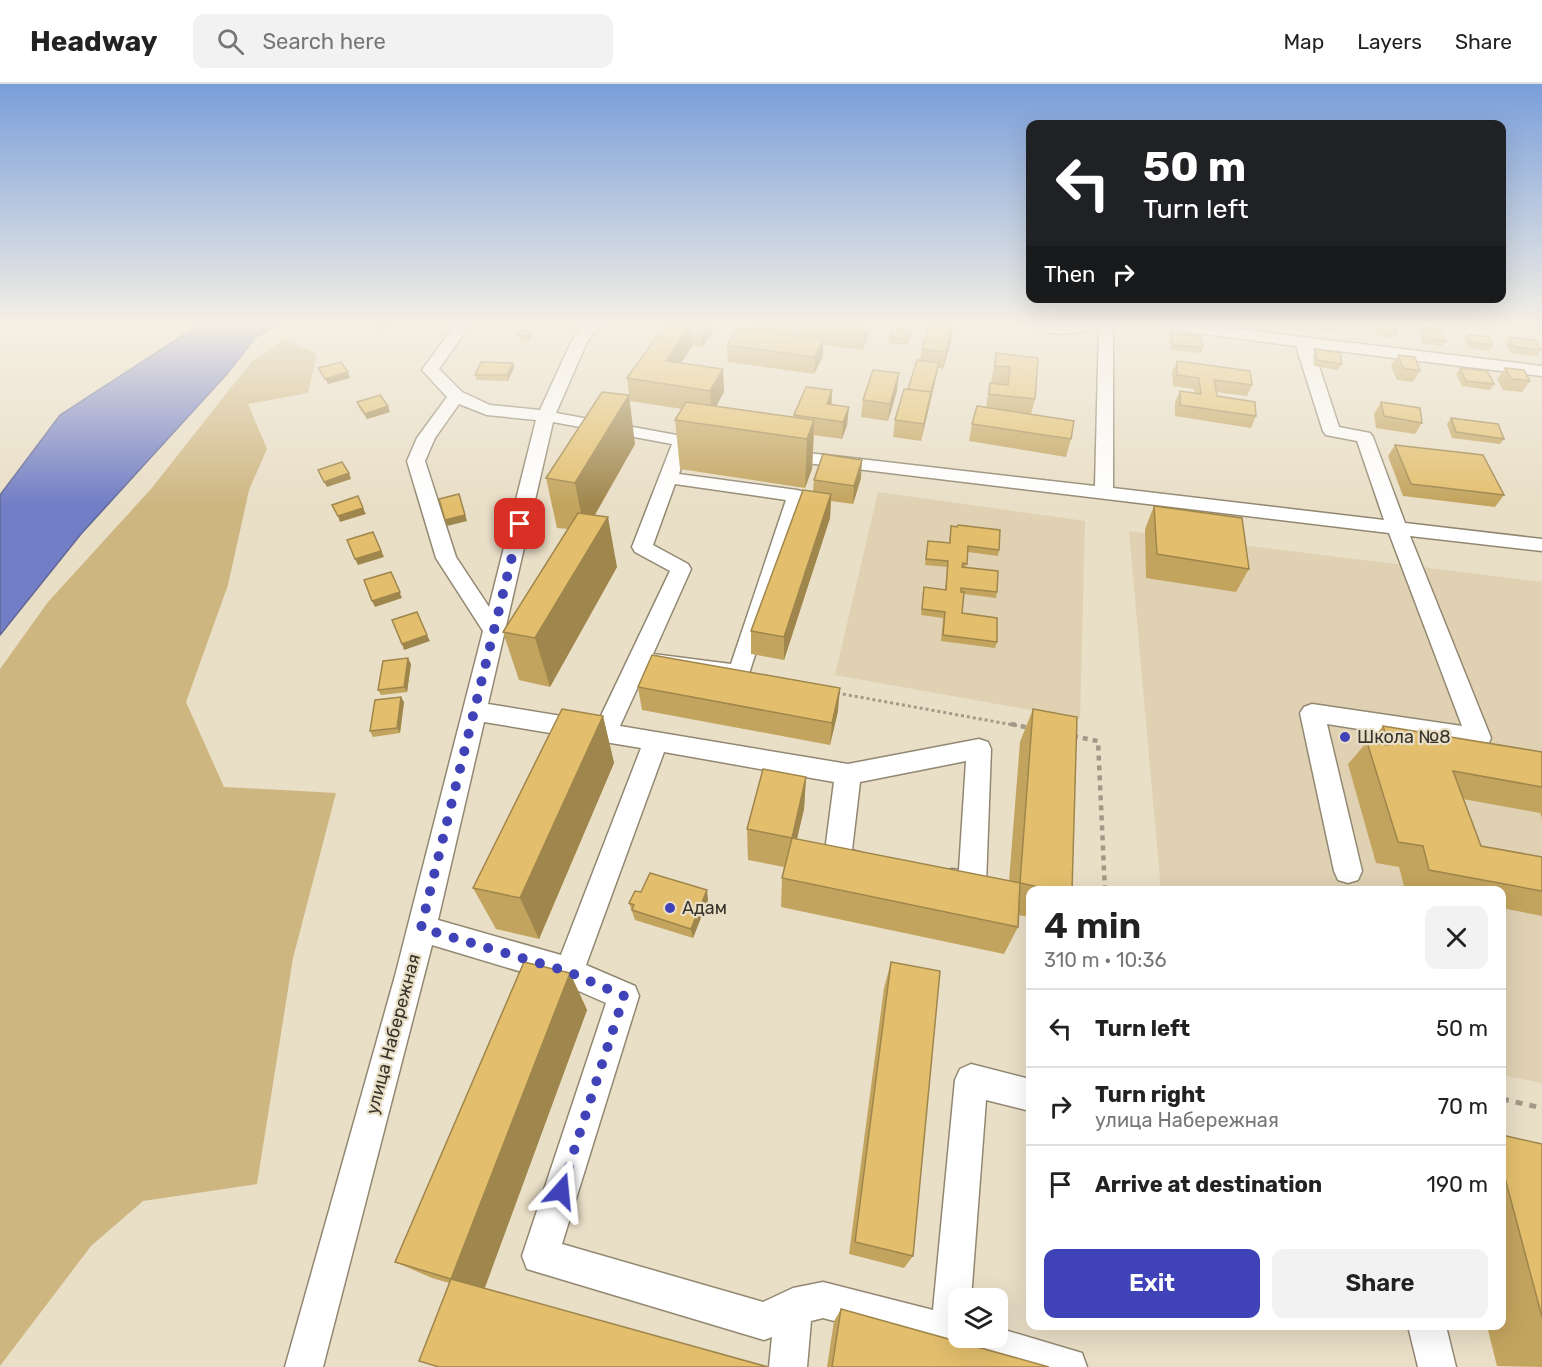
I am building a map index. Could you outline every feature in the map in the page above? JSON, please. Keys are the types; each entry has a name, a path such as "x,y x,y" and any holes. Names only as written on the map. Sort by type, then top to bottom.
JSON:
{"street":[{"path":"445,385 456,396 486,410 546,416 727,448"},
{"name":"улица Набережная","path":"304,1367 421,928 546,416 560,385"},
{"path":"1104,494 1105,385"},
{"path":"1317,385 1332,431 1364,437 1479,738 1312,713 1348,871"},
{"path":"456,396 426,438 416,461 446,558 494,631"},
{"path":"605,732 681,569 642,547 682,441"},
{"path":"763,452 1542,545"},
{"path":"638,660 739,675 797,496 668,478"},
{"path":"474,711 848,774 979,749 972,884 928,876"},
{"path":"569,972 656,741"},
{"path":"848,774 838,859 883,867"},
{"path":"421,928 569,972 624,996 540,1256 764,1321 794,1307 823,1300 948,1333"},
{"path":"960,1288 971,1080 1026,1094"},
{"path":"788,1367 794,1307"},
{"path":"1428,1330 1437,1367"},
{"path":"1001,1348 1068,1367"}],"path":[{"path":"1506,1100 1542,1108"}],"shaded area":[{"path":"233,385 310,385 308,393 248,404 267,449 249,490 228,585 186,702 224,787 336,793 293,958 257,1184 143,1201 91,1246 0,1366 0,669 48,602 151,489"},
{"path":"878,492 1085,521 1080,719 835,675"},
{"name":"Школа №8","path":"1129,531 1542,582 1542,1083 1506,1076 1506,886 1161,886"}],"water":[{"path":"106,385 217,385 81,534 0,635 0,495 60,415"}],"building":[{"path":"671,385 714,385 710,391"},
{"path":"868,385 896,385 890,404 863,400"},
{"path":"909,385 933,385 931,392 908,389"},
{"path":"990,385 1036,385 1035,399 989,394"},
{"path":"1200,385 1215,385 1217,396 1255,402 1256,416 1180,405 1180,391 1201,394"},
{"path":"806,387 832,390 827,404 849,407 843,422 794,415"},
{"path":"904,389 931,392 924,424 895,420"},
{"path":"602,392 629,395 575,483 546,478"},
{"path":"380,395 388,406 365,414 357,402"},
{"path":"686,402 814,420 807,439 675,420"},
{"path":"1381,402 1420,408 1422,423 1384,416"},
{"path":"977,406 1074,421 1071,439 972,424"},
{"path":"1451,418 1498,424 1504,439 1456,432"},
{"path":"1395,445 1483,455 1504,495 1411,484"},
{"path":"823,454 862,460 854,486 814,480"},
{"path":"342,462 349,473 324,482 318,470"},
{"path":"803,490 831,494 784,637 751,631"},
{"path":"459,494 465,515 445,520 439,499"},
{"path":"358,496 363,508 338,516 332,505"},
{"path":"1154,506 1242,518 1249,569 1157,554"},
{"path":"578,513 608,517 535,638 503,632"},
{"path":"958,525 1000,530 999,550 968,546 967,564 963,563 962,567 998,571 997,592 961,588 961,592 964,592 962,613 997,618 997,642 943,635 945,612 922,609 924,587 946,590 948,561 926,559 928,541 950,543 951,526 957,527"},
{"path":"373,532 381,551 355,559 347,540"},
{"path":"391,572 400,592 372,601 364,580"},
{"path":"417,612 427,635 402,644 392,620"},
{"path":"652,655 840,688 832,723 638,687"},
{"path":"408,658 404,687 378,690 383,661"},
{"path":"401,697 397,728 370,731 375,700"},
{"path":"562,709 603,716 520,898 473,888"},
{"path":"1033,709 1077,717 1072,886 1034,886 1020,883"},
{"path":"1383,726 1542,752 1542,787 1453,771 1481,846 1542,857 1542,891 1429,870 1423,846 1398,842 1367,742 1389,745"},
{"path":"763,769 806,777 792,838 747,829"},
{"path":"792,838 1020,883 1018,927 782,878"},
{"name":"Адам","path":"650,873 707,890 691,929 632,910 634,905 629,903 635,891 641,892"},
{"path":"524,962 570,973 451,1279 395,1262"},
{"path":"891,962 940,971 913,1256 855,1242"},
{"path":"1506,1136 1542,1144 1542,1317 1506,1182"},
{"path":"451,1279 768,1367 439,1367 419,1361"},
{"path":"841,1309 948,1339 948,1348 981,1348 1049,1367 832,1367"}],"place":[{"name":"Школа №8","path":"1345,737"},
{"name":"Адам","path":"670,908"}],"route":[{"path":"520,524 421,928 569,972 624,996 561,1191"}]}
